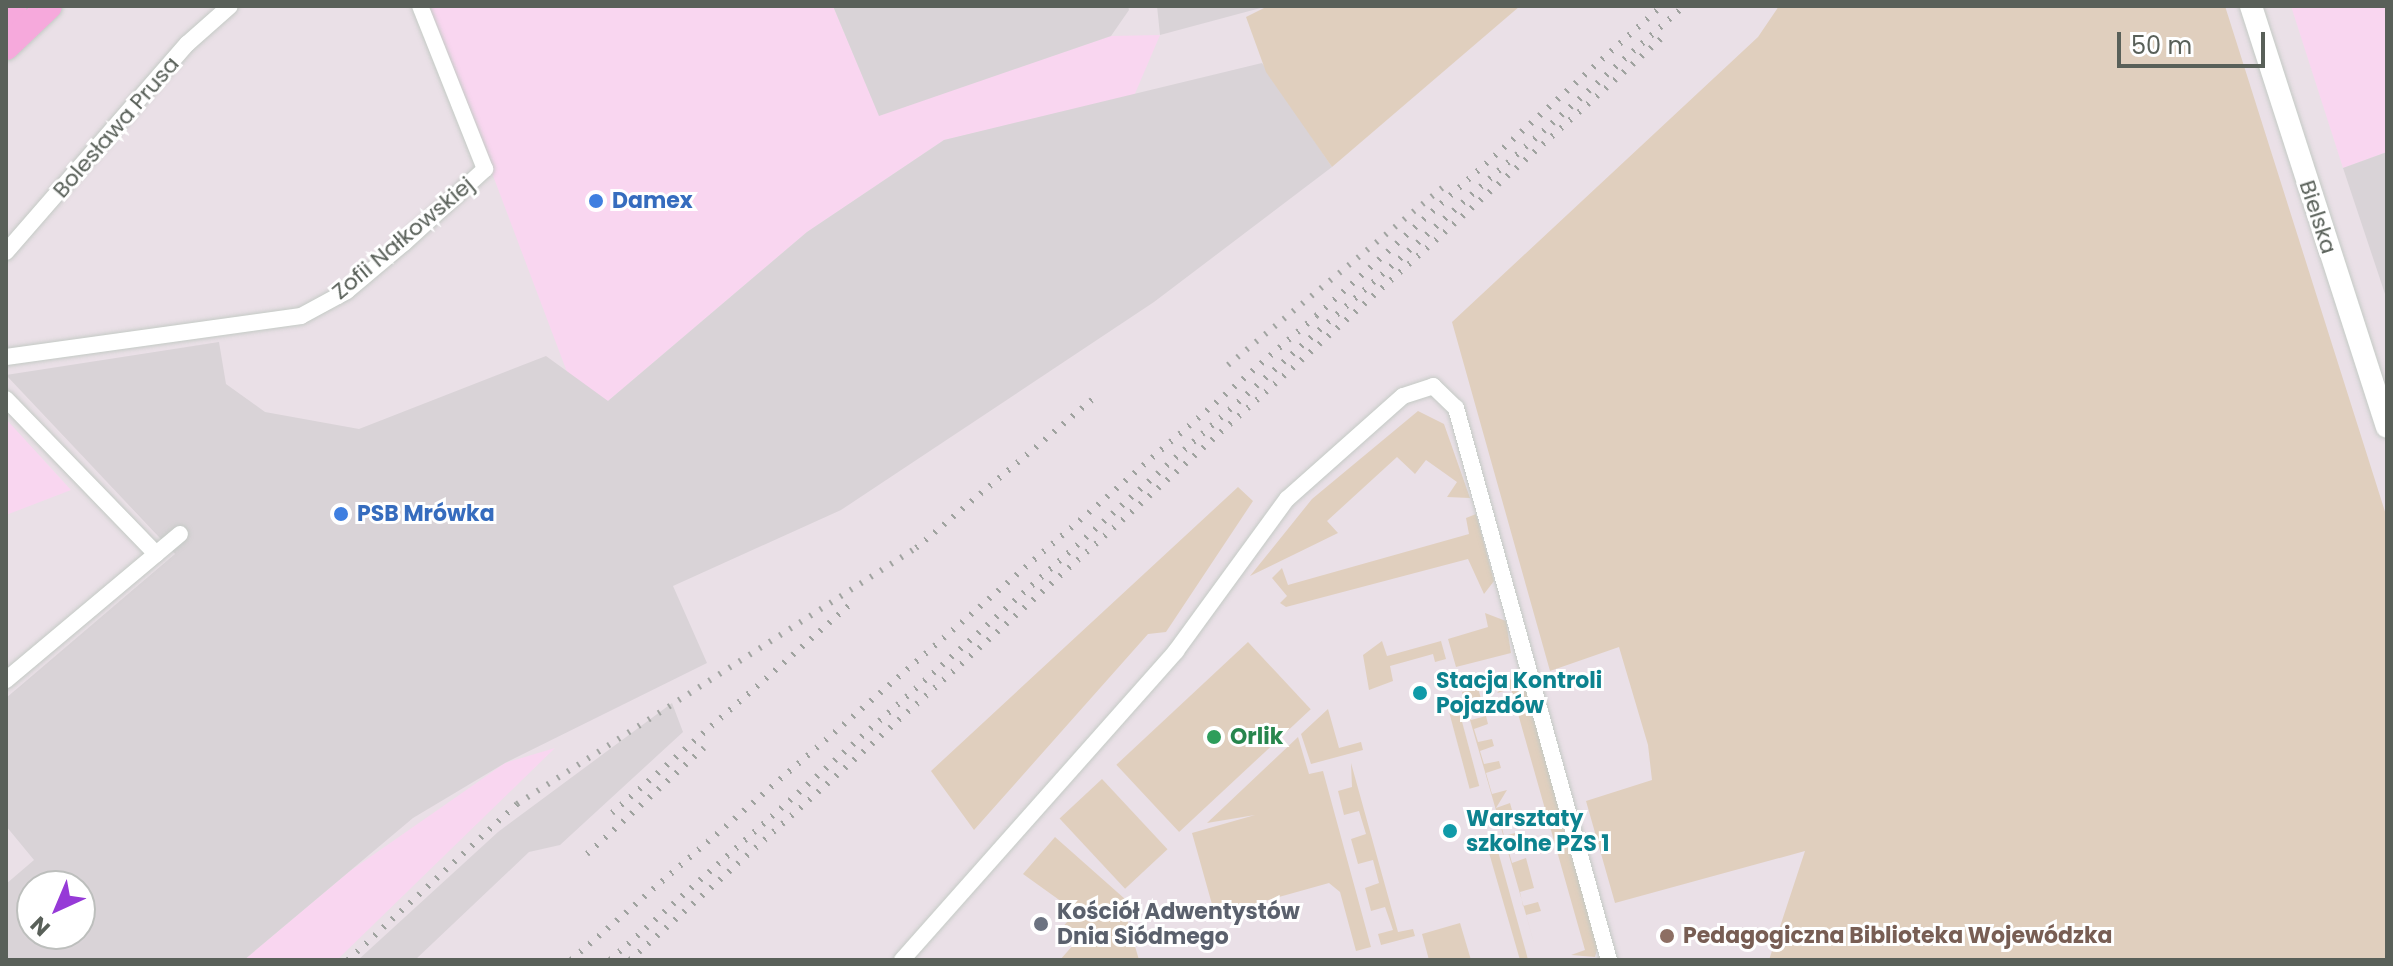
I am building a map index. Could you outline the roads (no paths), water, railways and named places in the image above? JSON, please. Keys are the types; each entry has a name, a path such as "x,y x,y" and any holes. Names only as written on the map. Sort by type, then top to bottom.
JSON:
{"main road":[{"path":"6,14 14,6"},
{"path":"6,47 49,6"},
{"name":"Bielska","path":"2251,6 2387,427"}],"street":[{"name":"Bolesława Prusa","path":"6,252 187,44 230,6"},
{"name":"Zofii Nałkowskiej","path":"6,357 301,316 347,291 485,169 420,6"},
{"path":"902,960 1176,651 1287,499 1403,396 1433,386 1456,408 1609,960"},
{"path":"6,399 156,554"},
{"path":"6,680 180,534"}],"railway":[{"path":"571,960 1316,316 1661,6"},
{"path":"610,960 1684,6"},
{"path":"630,960 1662,38"},
{"path":"1228,365 1447,184"},
{"path":"348,960 517,804 916,548 1099,394"},
{"path":"612,813 855,600"},
{"path":"587,854 704,748"}],"place":[{"name":"Damex","path":"596,201"},
{"name":"PSB Mrówka","path":"341,514"},
{"name":"Stacja Kontroli Pojazdów","path":"1420,693"},
{"name":"Orlik","path":"1214,737"},
{"name":"Warsztaty szkolne PZS 1","path":"1450,831"},
{"name":"Kościół Adwentystów Dnia Siódmego","path":"1041,924"},
{"name":"Pedagogiczna Biblioteka Wojewódzka","path":"1667,936"}]}
